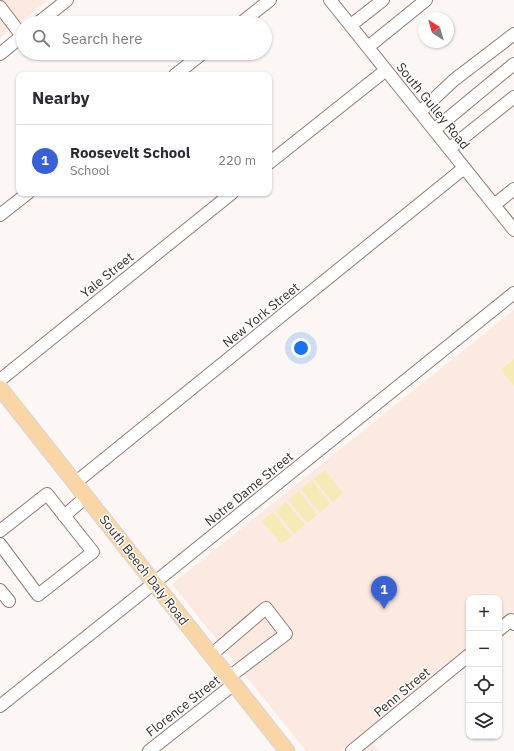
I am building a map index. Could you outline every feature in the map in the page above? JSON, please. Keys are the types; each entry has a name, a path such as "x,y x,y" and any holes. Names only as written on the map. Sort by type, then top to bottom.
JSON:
{"main road":[{"name":"South Beech Daly Road","path":"0,388 287,751"}],"street":[{"path":"47,16 67,0"},
{"path":"250,16 270,0"},
{"name":"South Gulley Road","path":"330,0 514,230"},
{"path":"351,25 383,0"},
{"path":"368,47 426,0"},
{"path":"0,7 16,26"},
{"path":"420,112 454,80 514,34"},
{"path":"0,54 16,41"},
{"path":"179,72 194,60"},
{"path":"434,130 514,64"},
{"path":"272,161 386,70"},
{"path":"449,149 514,97"},
{"name":"New York Street","path":"75,483 464,168"},
{"path":"494,205 514,189"},
{"path":"0,216 24,196"},
{"name":"Yale Street","path":"0,380 228,196"},
{"name":"Notre Dame Street","path":"0,706 514,293"},
{"path":"0,531 47,494 93,552 38,594 0,544"},
{"path":"64,516 86,497"},
{"path":"0,590 9,601"},
{"name":"Florence Street","path":"149,751 286,634 266,608 211,655"},
{"path":"502,628 512,622"},
{"name":"Penn Street","path":"357,749 466,658"}],"shaded area":[{"path":"0,0 48,0 28,16 16,16 16,25 0,38"},
{"path":"514,310 514,612 502,622 502,595 466,595 466,650 340,751 306,751 172,584"},
{"path":"514,359 514,386 501,370"},
{"path":"325,470 343,493 333,502 314,479"},
{"path":"312,480 330,504 320,513 301,489"},
{"path":"299,491 317,515 307,523 288,500"},
{"path":"286,502 305,525 294,534 275,510"},
{"path":"273,512 292,536 281,544 262,521"},
{"path":"371,740 379,751 359,751"}],"place":[{"name":"Roosevelt School","path":"384,609"}]}
